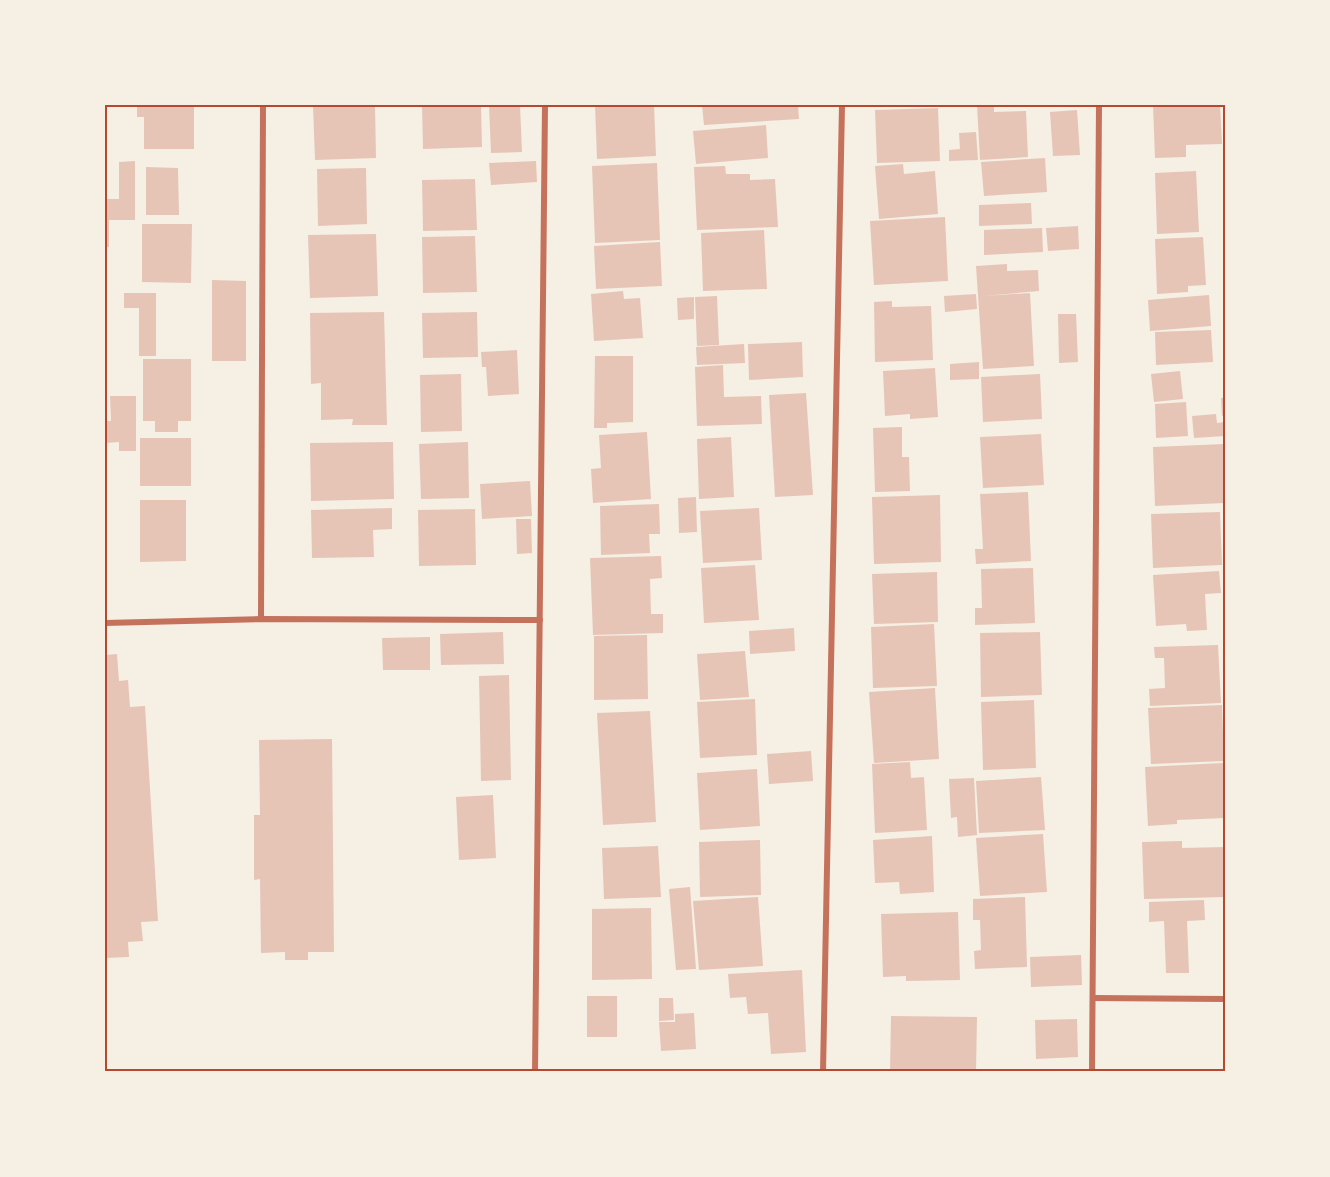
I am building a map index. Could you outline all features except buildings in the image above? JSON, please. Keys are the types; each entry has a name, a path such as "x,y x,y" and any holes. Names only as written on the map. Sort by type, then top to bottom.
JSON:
{"street":[{"path":"261,619 263,105"},
{"path":"535,1072 545,105"},
{"path":"823,1072 842,105"},
{"path":"1092,1072 1099,105"},
{"path":"105,623 261,619 540,620"},
{"path":"1093,998 1225,999"}]}
